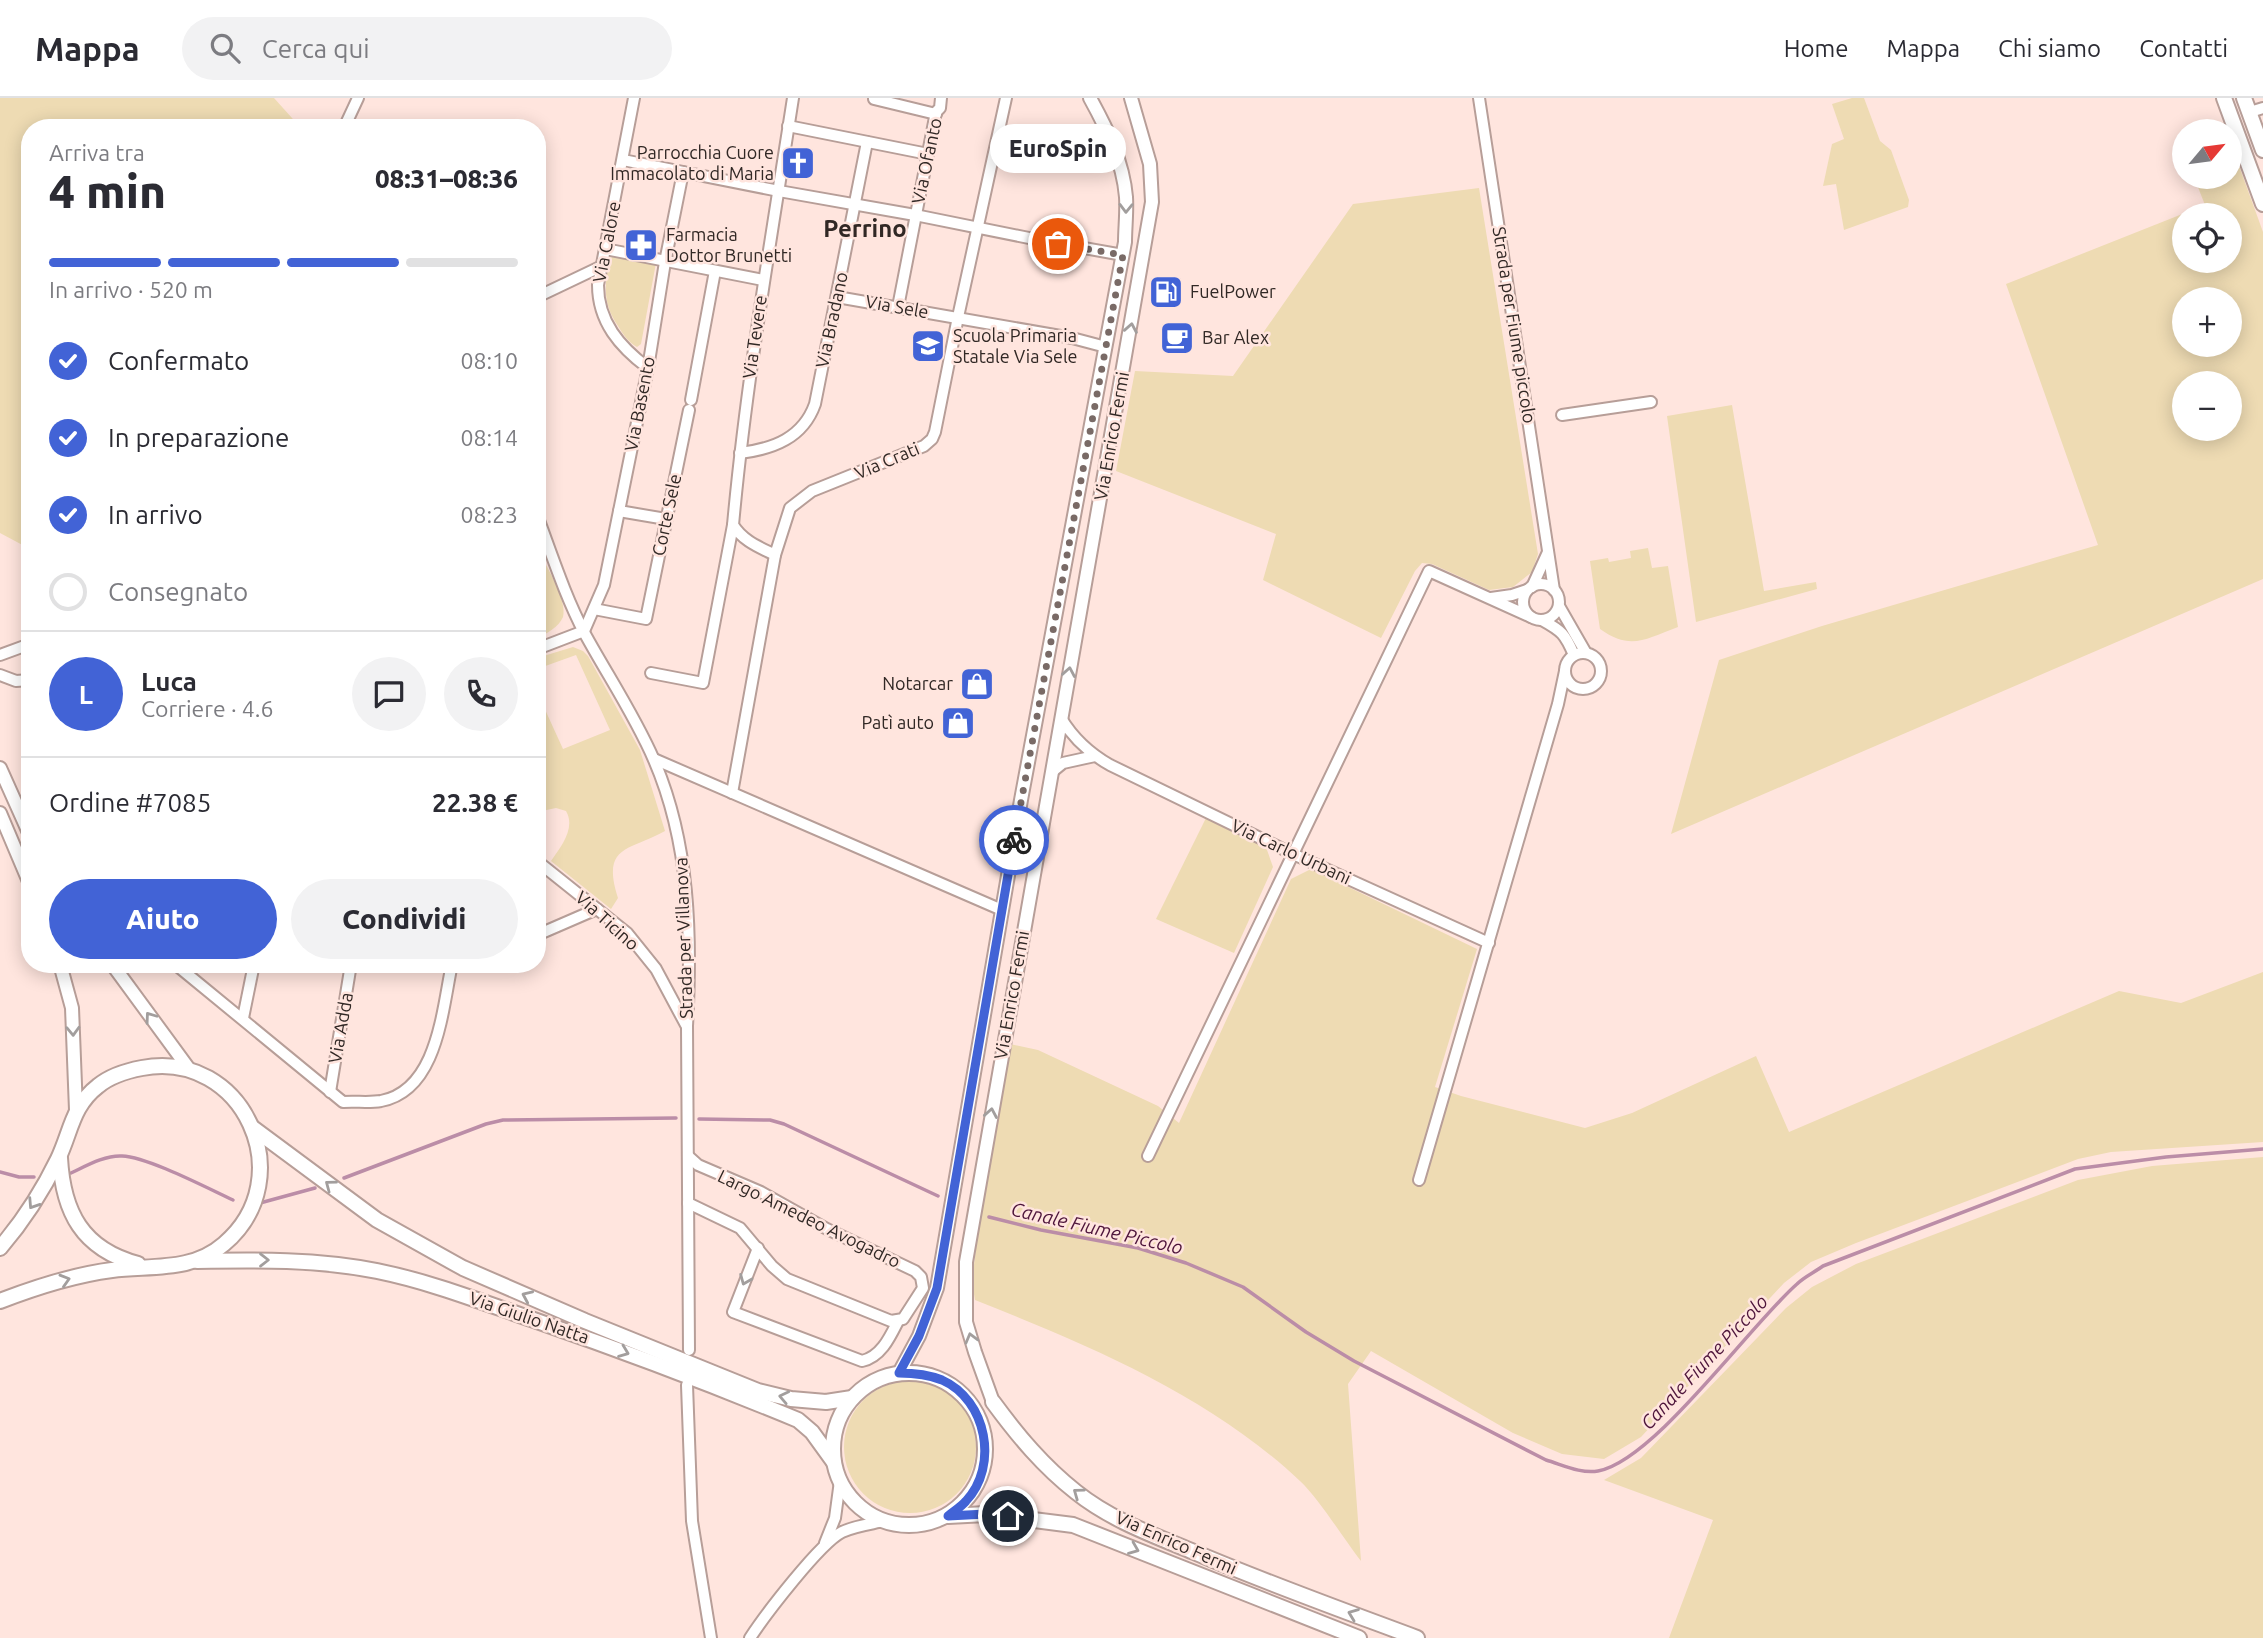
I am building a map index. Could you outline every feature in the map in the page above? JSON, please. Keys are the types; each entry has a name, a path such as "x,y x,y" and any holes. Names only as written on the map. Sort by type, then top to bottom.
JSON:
{"main road":[{"path":"2224,98 2263,204"},
{"path":"2252,106 2263,150"},
{"path":"0,1248 36,1202 59,1156 76,1110 98,1086 126,1071 157,1065 189,1069 216,1082 238,1102 253,1128 261,1160 258,1192 245,1221 223,1245 195,1261 173,1266 112,1270 77,1277 0,1301"},
{"name":"Via Giulio Natta","path":"253,1128 377,1220 463,1268 758,1391 827,1402 852,1398"},
{"path":"59,1156 61,1188 73,1217 93,1242 120,1259 150,1267"},
{"name":"Via Giulio Natta","path":"195,1261 272,1259 326,1264 376,1271 438,1286 601,1343 798,1420 812,1432 833,1461"},
{"path":"963,1395 993,1402 979,1481 966,1501 948,1516 926,1525 902,1526 884,1521 858,1507 840,1482 833,1461 833,1439 839,1417 852,1398 865,1386 881,1378 899,1373 922,1374 944,1381 963,1395 977,1413 985,1436"},
{"name":"Via Enrico Fermi","path":"993,1402 1020,1438 1051,1472 1078,1494 1129,1525 1237,1570 1417,1638"},
{"name":"Via Enrico Fermi","path":"948,1516 986,1514 1073,1525 1359,1638"}],"street":[{"path":"348,119 358,98"},
{"name":"Via Calore","path":"634,98 598,285 598,300 612,333 626,351 648,368"},
{"name":"Via Tevere","path":"651,673 703,683 733,525 763,280 793,98"},
{"name":"Via Ofanto","path":"898,307 941,98"},
{"name":"Via Crati","path":"732,793 775,555 790,508 812,491 924,446 935,432 1006,98"},
{"name":"Via Enrico Fermi","path":"899,1373 919,1336 937,1288 1002,910 1123,255 1126,197 1122,175 1116,152 1090,98"},
{"name":"Via Enrico Fermi","path":"993,1402 967,1322 966,1262 1152,202 1150,164 1132,98"},
{"name":"Strada per Fiume piccolo","path":"1479,98 1554,590"},
{"path":"874,99 936,113"},
{"path":"788,125 928,154"},
{"name":"Via Bradano","path":"740,453 766,449 803,428 810,418 867,142"},
{"path":"622,160 1123,255"},
{"name":"Via Basento","path":"584,631 604,585 648,368 683,172"},
{"path":"605,249 763,280"},
{"path":"546,293 602,266"},
{"name":"Corte Sele","path":"594,609 646,619 715,271"},
{"name":"Via Sele","path":"837,297 1072,338 1106,347"},
{"path":"1562,415 1651,402"},
{"path":"619,511 666,519"},
{"path":"733,525 738,534 775,555"},
{"name":"Strada per Villanova","path":"546,540 584,631 654,759 683,853 689,988 689,1350"},
{"path":"1548,552 1523,602 1527,613 1536,619 1553,616 1559,606"},
{"path":"1148,1156 1429,571 1560,629 1580,654 1600,663 1601,675 1595,685 1569,691 1558,704"},
{"path":"1489,598 1512,595 1544,584 1554,590 1580,654"},
{"path":"546,646 584,631"},
{"path":"4,653 21,647"},
{"path":"1419,1180 1558,704 1565,671 1569,659 1580,654"},
{"path":"1565,671 1569,682 1578,689"},
{"path":"0,675 21,681"},
{"name":"Via Carlo Urbani","path":"1061,718 1075,738 1095,756 1293,854 1489,943"},
{"path":"1052,772 1063,763 1095,756"},
{"name":"Via Enrico Fermi","path":"654,759 1002,910"},
{"path":"0,768 21,815"},
{"path":"0,813 21,863"},
{"name":"Via Ticino","path":"546,868 627,933 656,969 687,1027"},
{"path":"546,932 597,909"},
{"path":"62,973 72,1008 76,1110"},
{"path":"119,973 189,1069"},
{"name":"Via Adda","path":"186,973 342,1102 382,1101 406,1089 420,1076 433,1053 450,973"},
{"path":"243,1018 252,973"},
{"name":"Via Adda","path":"330,1092 350,973"},
{"name":"Largo Amedeo Avogadro","path":"688,1156 698,1165 761,1192 827,1229 915,1271 921,1277 923,1288 903,1318 898,1321 881,1350 871,1359 862,1361 733,1312 758,1248"},
{"path":"688,1203 740,1228 772,1266 787,1279 891,1321 898,1321"},
{"path":"687,1385 692,1521 711,1638"},
{"path":"824,1546 835,1518 840,1482"},
{"path":"750,1638 763,1618 824,1546 841,1532 884,1521"}],"shaded area":[{"path":"0,98 274,98 293,119 21,119 21,544 0,533"},
{"path":"1852,98 1864,98 1880,141 1891,150 1909,200 1908,207 1844,230 1836,184 1823,186 1832,144 1844,139 1832,104"},
{"path":"2242,174 2263,232 2263,579 1671,834 1719,660 1822,626 2098,545 2006,284 2172,218 2172,273 2242,273 2242,203 2204,203 2199,189 2242,189"},
{"path":"1479,188 1538,554 1532,572 1513,587 1489,590 1432,564 1422,563 1415,571 1381,638 1263,580 1276,534 1116,471 1135,371 1233,376 1353,204"},
{"path":"611,254 656,263 641,344 637,347 624,335 609,308 606,282"},
{"path":"1732,405 1764,591 1816,582 1817,589 1696,622 1667,416"},
{"path":"1648,548 1652,568 1668,566 1678,627 1647,639 1621,640 1600,629 1590,561 1608,558 1609,562 1631,558 1630,551"},
{"path":"546,566 555,582 564,610 559,624 546,633"},
{"path":"573,647 588,656 640,750 665,831 630,847 616,859 613,868 618,898 611,909 551,861 563,844 569,817 566,811 556,808 546,810 546,712 563,749 610,730 576,655 546,666 546,655"},
{"path":"1206,818 1266,847 1273,867 1234,953 1156,919"},
{"path":"1311,869 1477,949 1435,1087 1461,1096 1585,1128 1632,1113 1756,1056 1789,1132 2119,991 2181,1003 2263,972 2263,1142 2111,1152 2078,1159 1811,1262 1784,1283 1641,1437 1604,1459 1562,1454 1513,1433 1371,1351 1348,1384 1361,1561 1308,1489 1265,1451 1227,1423 1188,1398 1104,1355 975,1300 972,1282 1010,1044 1038,1050 1158,1106 1179,1123 1291,879"},
{"path":"2263,1157 2263,1638 1669,1638 1713,1520 1604,1480 1641,1458 1786,1308 1812,1287 1856,1264 2078,1180 2152,1166"},
{"path":"910,1381 935,1386 957,1400 971,1422 976,1447 971,1472 957,1494 935,1508 910,1513 885,1508 863,1494 849,1472 844,1447 849,1422 863,1400 885,1386"}],"waterway":[{"name":"Canale Fiume Piccolo","path":"344,1178 503,1120 676,1118"},
{"name":"Canale Fiume Piccolo","path":"699,1119 770,1120 784,1124 938,1196"},
{"name":"Canale Fiume Piccolo","path":"989,1217 1041,1230 1138,1248 1186,1263 1243,1287 1306,1332 1354,1361 1546,1460 1572,1469 1592,1472 1621,1462 1646,1443 1701,1389 1777,1303 1800,1281 1823,1266 2075,1169 2166,1157 2263,1149"},
{"name":"Canale Fiume Piccolo","path":"71,1173 109,1157 122,1156 178,1174 233,1200"},
{"name":"Canale Fiume Piccolo","path":"0,1172 19,1177 34,1177"},
{"name":"Canale Fiume Piccolo","path":"260,1203 315,1188"}],"way so far":[{"path":"1014,840 1123,255 1058,244"}],"place":[{"name":"Parrocchia Cuore Immacolato di Maria","path":"798,163"},
{"name":"EuroSpin","path":"1058,244"},
{"name":"Farmacia Dottor Brunetti","path":"641,245"},
{"name":"FuelPower","path":"1166,292"},
{"name":"Bar Alex","path":"1177,338"},
{"name":"Scuola Primaria Statale Via Sele","path":"928,346"},
{"name":"Notarcar","path":"977,684"},
{"name":"Patì auto","path":"958,723"}],"district":[{"name":"Perrino","path":"865,229"}],"route":[{"path":"1008,1516 948,1516 966,1501 979,1481 985,1459 985,1436 977,1413 963,1395 944,1381 922,1374 899,1373 919,1336 937,1288 1014,840"}]}
